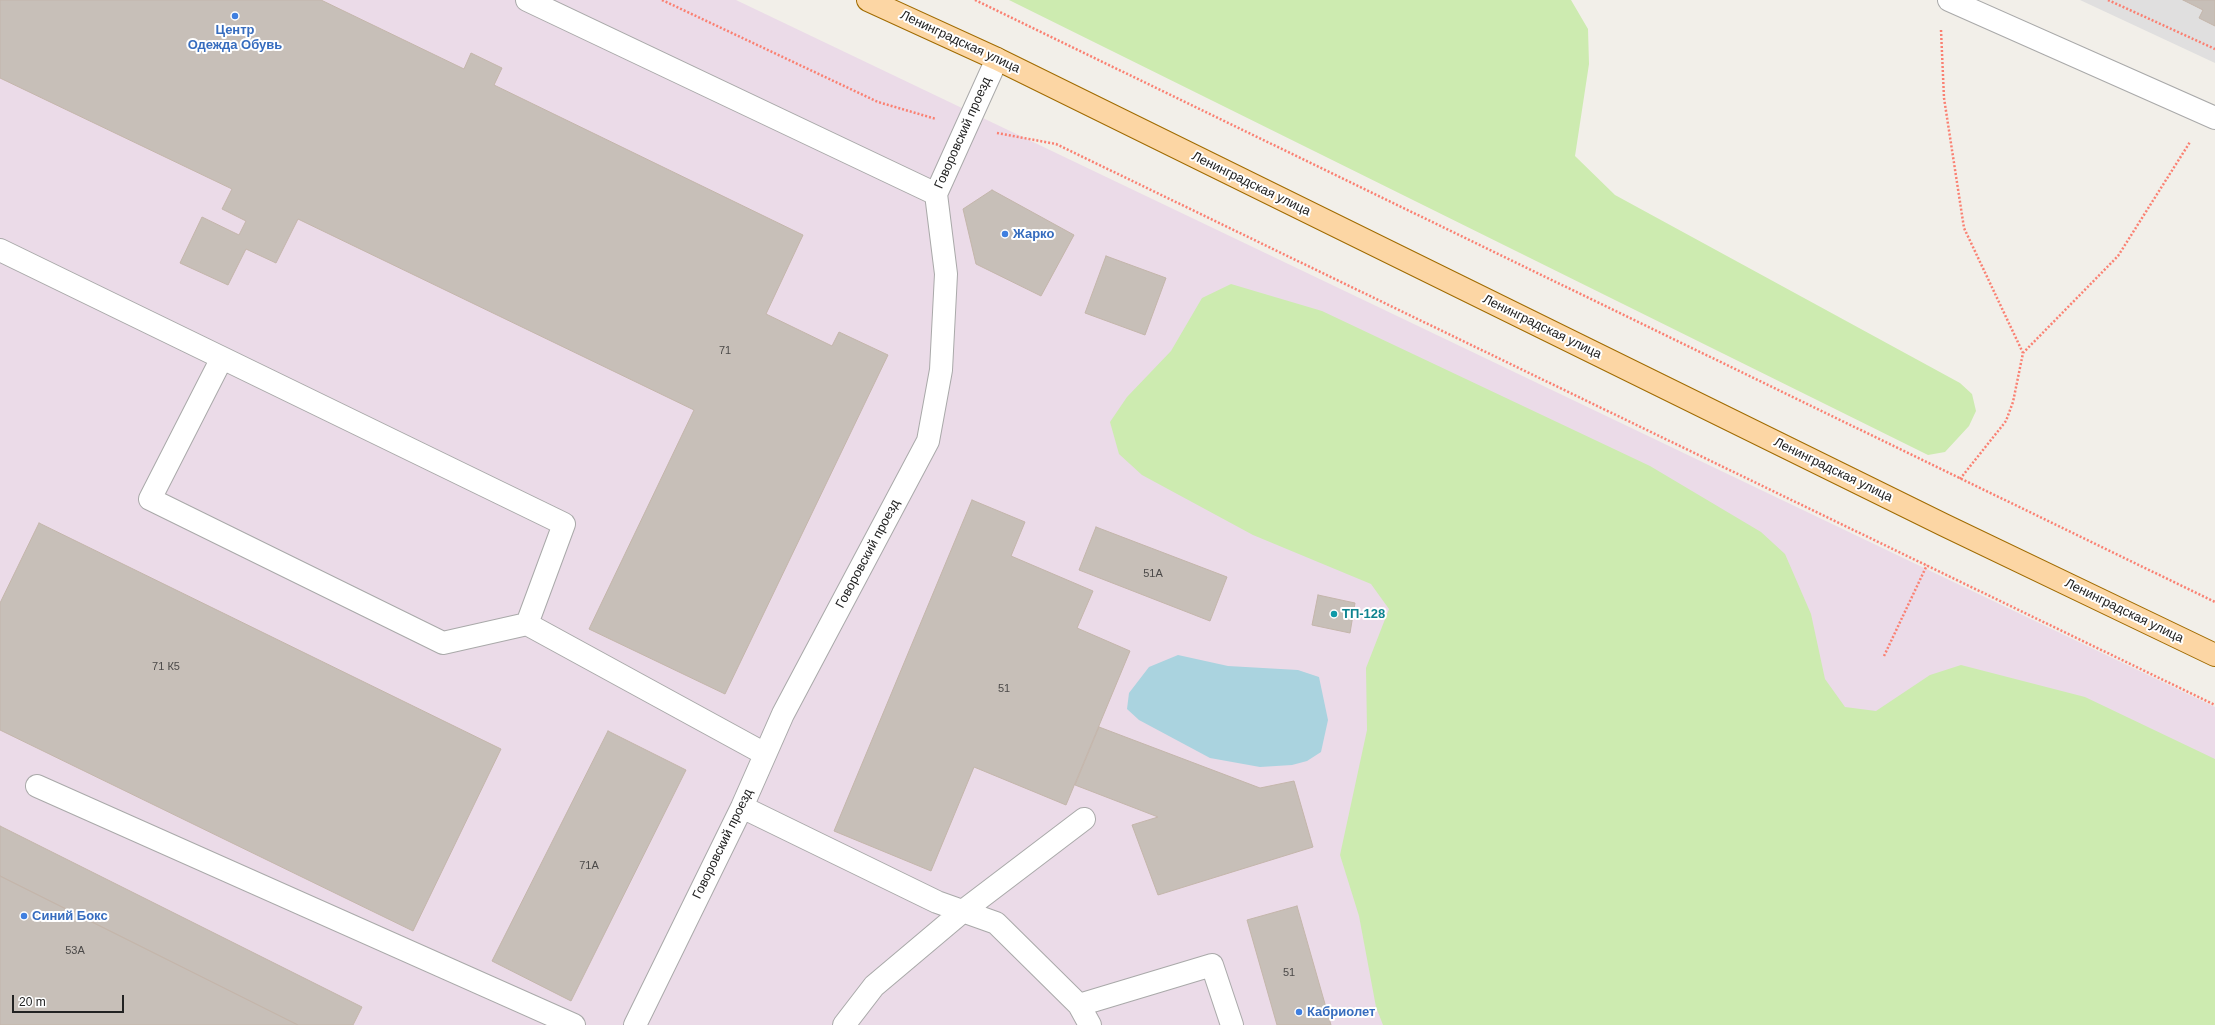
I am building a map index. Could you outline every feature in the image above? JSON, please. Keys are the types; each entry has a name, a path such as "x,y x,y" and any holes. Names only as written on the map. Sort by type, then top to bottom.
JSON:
{"main road":[{"name":"Ленинградская улица","path":"868,0 996,59 1944,525 2215,655"}],"street":[{"path":"527,0 936,194"},
{"path":"1949,0 2211,116"},
{"name":"Говоровский проезд","path":"635,1025 742,807 783,714 928,441 941,370 946,274 936,194 964,127 996,59"},
{"path":"0,250 564,524 527,624"},
{"path":"222,358 150,499 443,644 527,624 765,754"},
{"path":"37,786 574,1025"},
{"path":"742,807 937,902 996,922 1079,1005 1090,1025"},
{"path":"844,1025 874,986 963,911 1084,819"},
{"path":"1079,1005 1212,965 1232,1025"}],"path":[{"path":"662,0 878,102 964,127 1056,144 2215,705"},
{"path":"975,0 2215,602"},
{"path":"2108,0 2215,49"},
{"path":"1941,23 1944,98 1964,228 2023,353"},
{"path":"1960,479 2006,421 2014,402 2023,353 2118,256 2211,116"},
{"path":"1884,656 1927,565"}],"shaded area":[{"path":"0,0 736,0 2215,707 2215,1025 0,1025"},
{"path":"2080,0 2215,0 2215,63"}],"green space":[{"path":"1009,0 1571,0 1588,29 1589,64 1575,156 1615,195 1960,383 1972,394 1976,411 1969,426 1945,452 1928,455"},
{"path":"1231,284 1322,311 1650,466 1761,532 1785,554 1811,614 1825,679 1845,707 1876,711 1930,675 1961,665 2085,697 2215,759 2215,1025 1383,1025 1376,1007 1359,916 1340,855 1367,730 1366,668 1389,609 1371,584 1253,535 1142,475 1119,454 1110,422 1127,397 1171,351 1202,298"}],"water":[{"path":"1178,655 1228,666 1298,670 1319,677 1328,720 1321,752 1307,761 1292,765 1260,767 1210,758 1139,720 1127,709 1129,693 1149,667"}],"building":[{"path":"0,0 321,0 464,69 471,53 502,68 494,85 803,235 766,314 832,346 839,332 888,355 725,694 589,629 694,410 298,219 276,263 246,249 228,285 180,263 202,217 239,235 246,221 222,209 232,189 0,78"},
{"path":"2183,0 2215,0 2215,26 2199,18 2203,10"},
{"path":"992,190 1074,235 1041,296 976,264 963,209"},
{"path":"1106,256 1166,278 1145,335 1085,313"},
{"path":"972,500 1025,522 1011,556 1093,591 1077,628 1130,651 1066,805 974,767 931,871 834,831"},
{"path":"39,523 501,749 413,931 0,730 0,603"},
{"path":"1096,527 1227,577 1210,621 1079,570"},
{"name":"ТП-128","path":"1318,595 1355,603 1350,633 1312,625"},
{"path":"1099,727 1260,788 1294,781 1313,847 1158,895 1132,825 1158,817 1075,785"},
{"path":"608,731 686,770 571,1001 492,961"},
{"path":"0,826 362,1007 353,1025 298,1025 0,876"},
{"path":"0,876 298,1025 0,1025"},
{"path":"1297,906 1331,1025 1277,1025 1247,920"}],"place":[{"name":"Центр Одежда Обувь","path":"235,16"},
{"name":"Жарко","path":"1005,234"},
{"name":"ТП-128","path":"1334,614"},
{"name":"Синий Бокс","path":"24,916"},
{"name":"Кабриолет","path":"1299,1012"}]}
